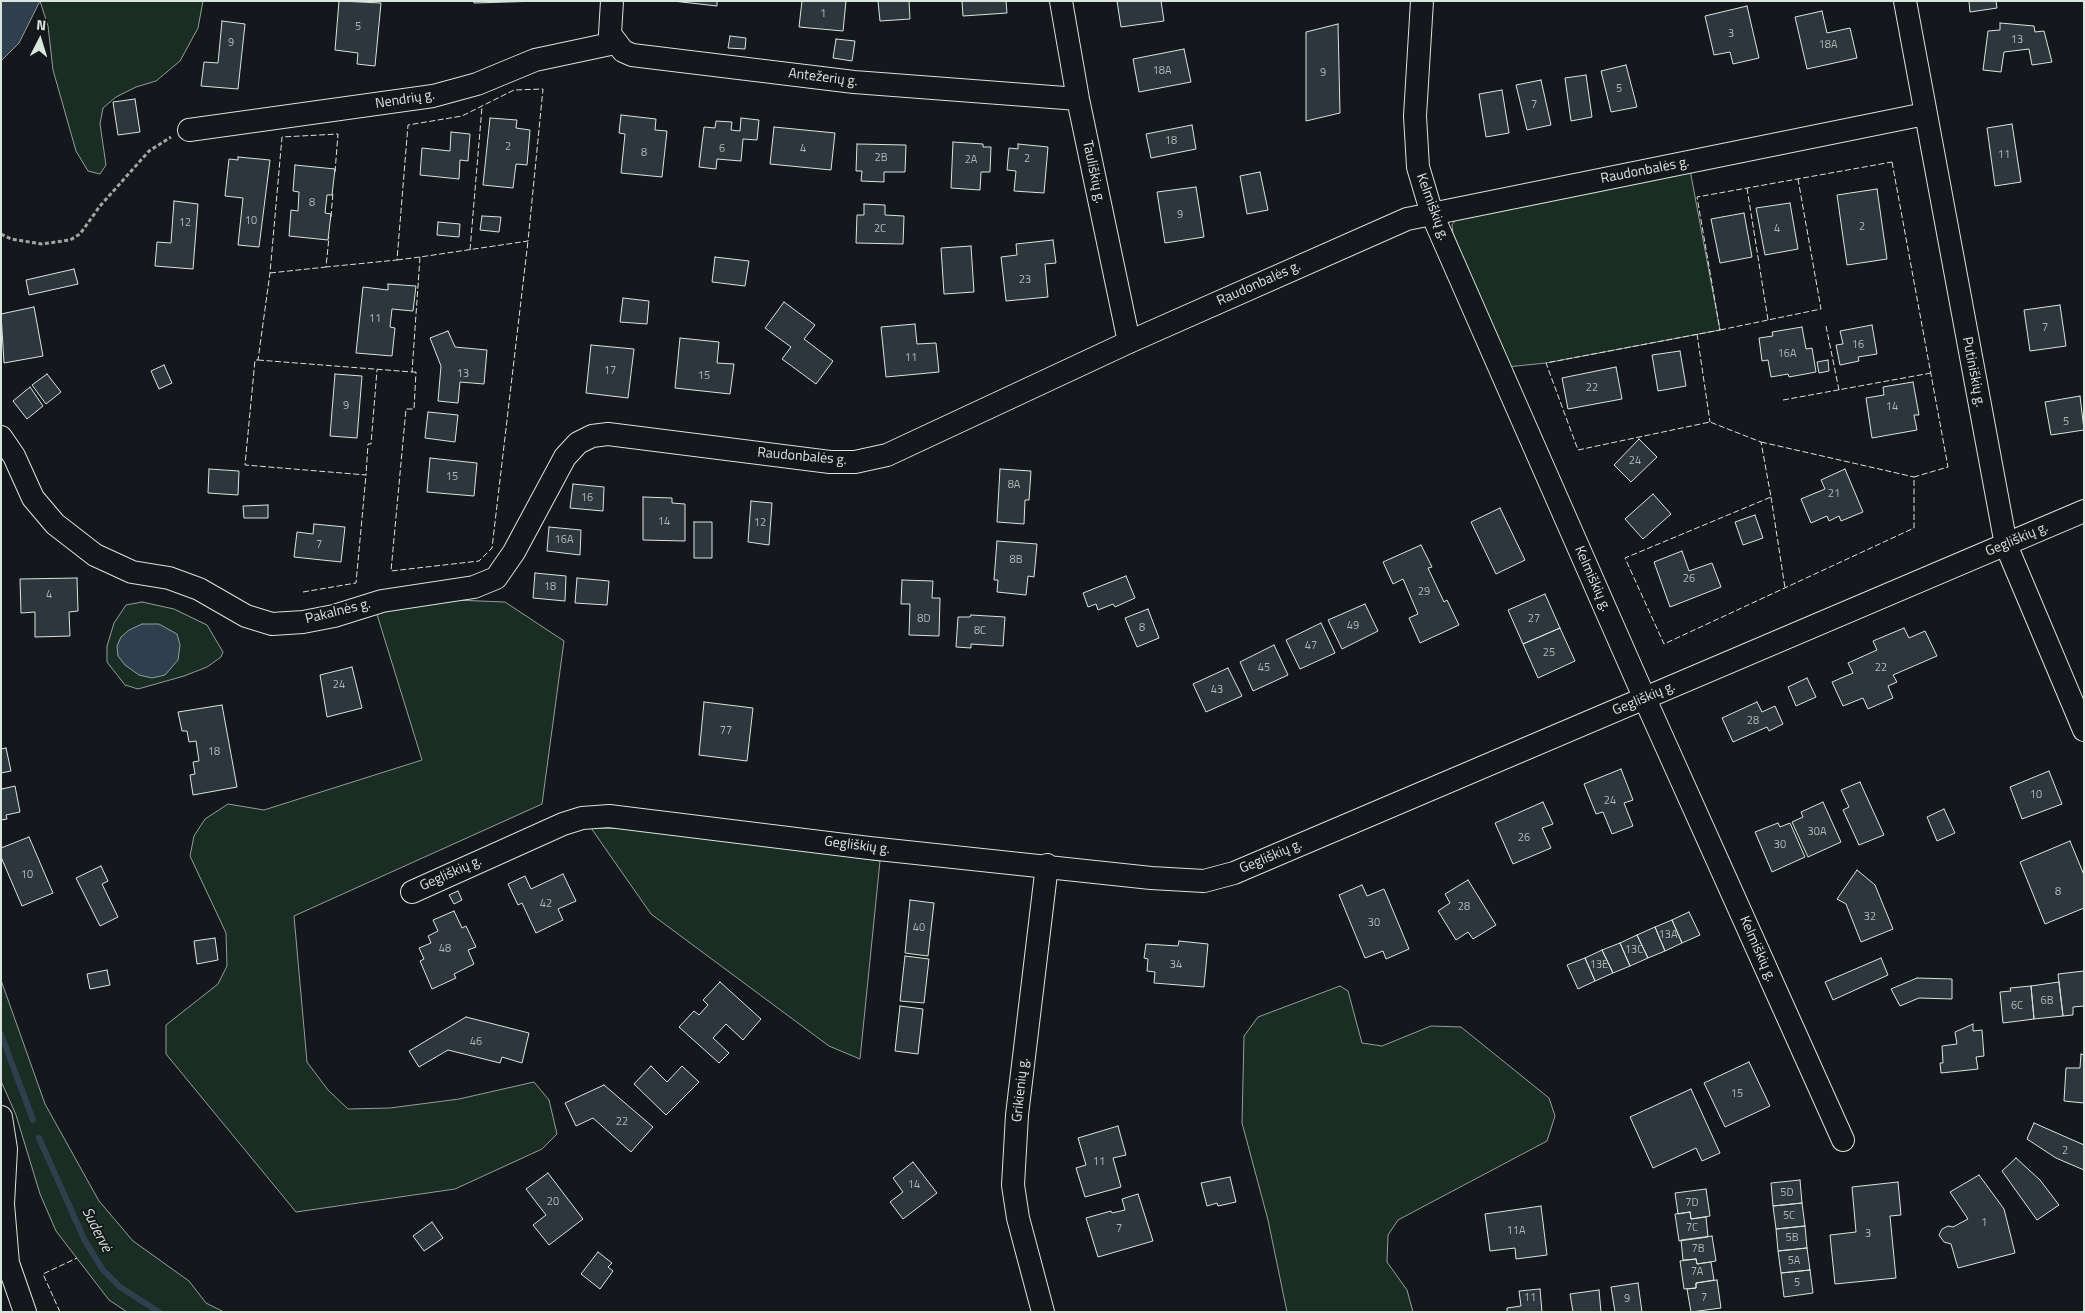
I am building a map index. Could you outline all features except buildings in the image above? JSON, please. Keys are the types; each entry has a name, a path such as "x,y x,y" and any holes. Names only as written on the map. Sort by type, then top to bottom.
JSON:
{"street":[{"path":"612,1 610,34 615,43"},
{"name":"Tauliškių g.","path":"1061,1 1078,99 1129,342"},
{"name":"Kelmiškių g.","path":"1422,1 1415,116 1418,167 1432,214 1645,699 1843,1140"},
{"name":"Putiniškių g.","path":"1905,1 2006,545 2084,730"},
{"name":"Antežerių g.","path":"615,43 623,51 642,56 854,82 1078,99"},
{"name":"Nendrių g.","path":"189,130 433,96 477,84 535,60 615,43"},
{"name":"Raudonbalės g.","path":"608,434 830,462 855,462 887,455 1129,342 1392,224 1432,214 1925,114"},
{"name":"Pakalnės g.","path":"1,437 14,456 33,498 55,524 95,555 132,572 169,578 199,589 246,616 272,624 303,622 334,616 382,601 474,587 496,578 514,552 564,457 578,443 592,436 608,434"},
{"name":"Gegliškių g.","path":"412,892 563,824 582,818 609,816 869,848 1204,881 1234,873 2084,511"},
{"name":"Grikienių g.","path":"1043,1312 1018,1218 1013,1185 1017,1115 1047,865"},
{"path":"1,1117 6,1149 3,1204 8,1263 25,1312"}],"path":[{"path":"1,234 11,239 42,244 70,240 80,234 100,206 149,151 170,137 189,130"}],"green space":[{"path":"40,1 203,1 198,28 180,61 156,81 136,87 116,97 103,108 100,124 106,165 100,174 88,171 76,151 53,70 48,26"},
{"path":"1690,170 1720,330 1546,363 1507,367 1453,233 1452,225 1457,218"},
{"path":"455,600 505,602 564,641 542,804 294,916 307,1062 328,1090 348,1109 390,1108 459,1099 534,1082 549,1100 557,1134 542,1149 455,1189 296,1212 166,1054 166,1025 218,984 227,966 226,933 190,856 194,836 205,819 228,804 264,810 422,760 375,608"},
{"path":"142,602 174,609 207,625 223,652 221,657 207,667 184,676 138,689 125,685 107,662 107,646 114,623 126,605"},
{"path":"591,828 650,829 880,861 860,1059 829,1046 651,914"},
{"path":"1,980 45,1104 99,1201 133,1241 189,1281 206,1303 224,1312 127,1312 109,1300 56,1231 40,1194 16,1115 1,1081"},
{"path":"1340,986 1348,991 1362,1043 1382,1046 1431,1026 1461,1027 1549,1098 1555,1116 1547,1141 1398,1220 1388,1235 1387,1262 1407,1290 1413,1312 1287,1312 1268,1220 1242,1123 1244,1036 1258,1017"}],"water":[{"path":"1,1 40,1 19,43 1,61"},
{"path":"142,624 159,624 177,634 180,645 178,660 165,675 152,678 139,675 125,665 118,656 117,646 121,637 129,630"}],"waterway":[{"name":"Sudervė","path":"1,1034 33,1120"},
{"name":"Sudervė","path":"39,1138 85,1241 103,1270 120,1287 159,1312"}],"fence":[{"path":"258,360 412,372 420,257 528,241 543,89 514,90 462,116 408,125 397,260 326,267 329,237"},
{"path":"470,250 482,107"},
{"path":"335,172 338,134 282,137 270,273 258,360 255,360 245,465 366,475 368,444 371,444 377,370"},
{"path":"1892,162 1948,467 1914,477 1914,528 1664,644 1625,558 1771,497 1761,442 1710,422 1578,450 1546,363 1720,330 1697,197 1892,162"},
{"path":"1720,330 1821,309 1798,179"},
{"path":"1747,188 1768,320"},
{"path":"331,217 333,192"},
{"path":"412,372 416,372 414,409 406,409 391,571 479,561 492,548 528,241"},
{"path":"397,260 420,257"},
{"path":"270,273 326,267"},
{"path":"1826,326 1839,390"},
{"path":"1697,334 1710,422"},
{"path":"1783,400 1931,373"},
{"path":"1761,442 1914,477"},
{"path":"303,592 356,583 366,475"},
{"path":"1771,497 1785,588"},
{"path":"60,1312 43,1274 77,1258"}]}
